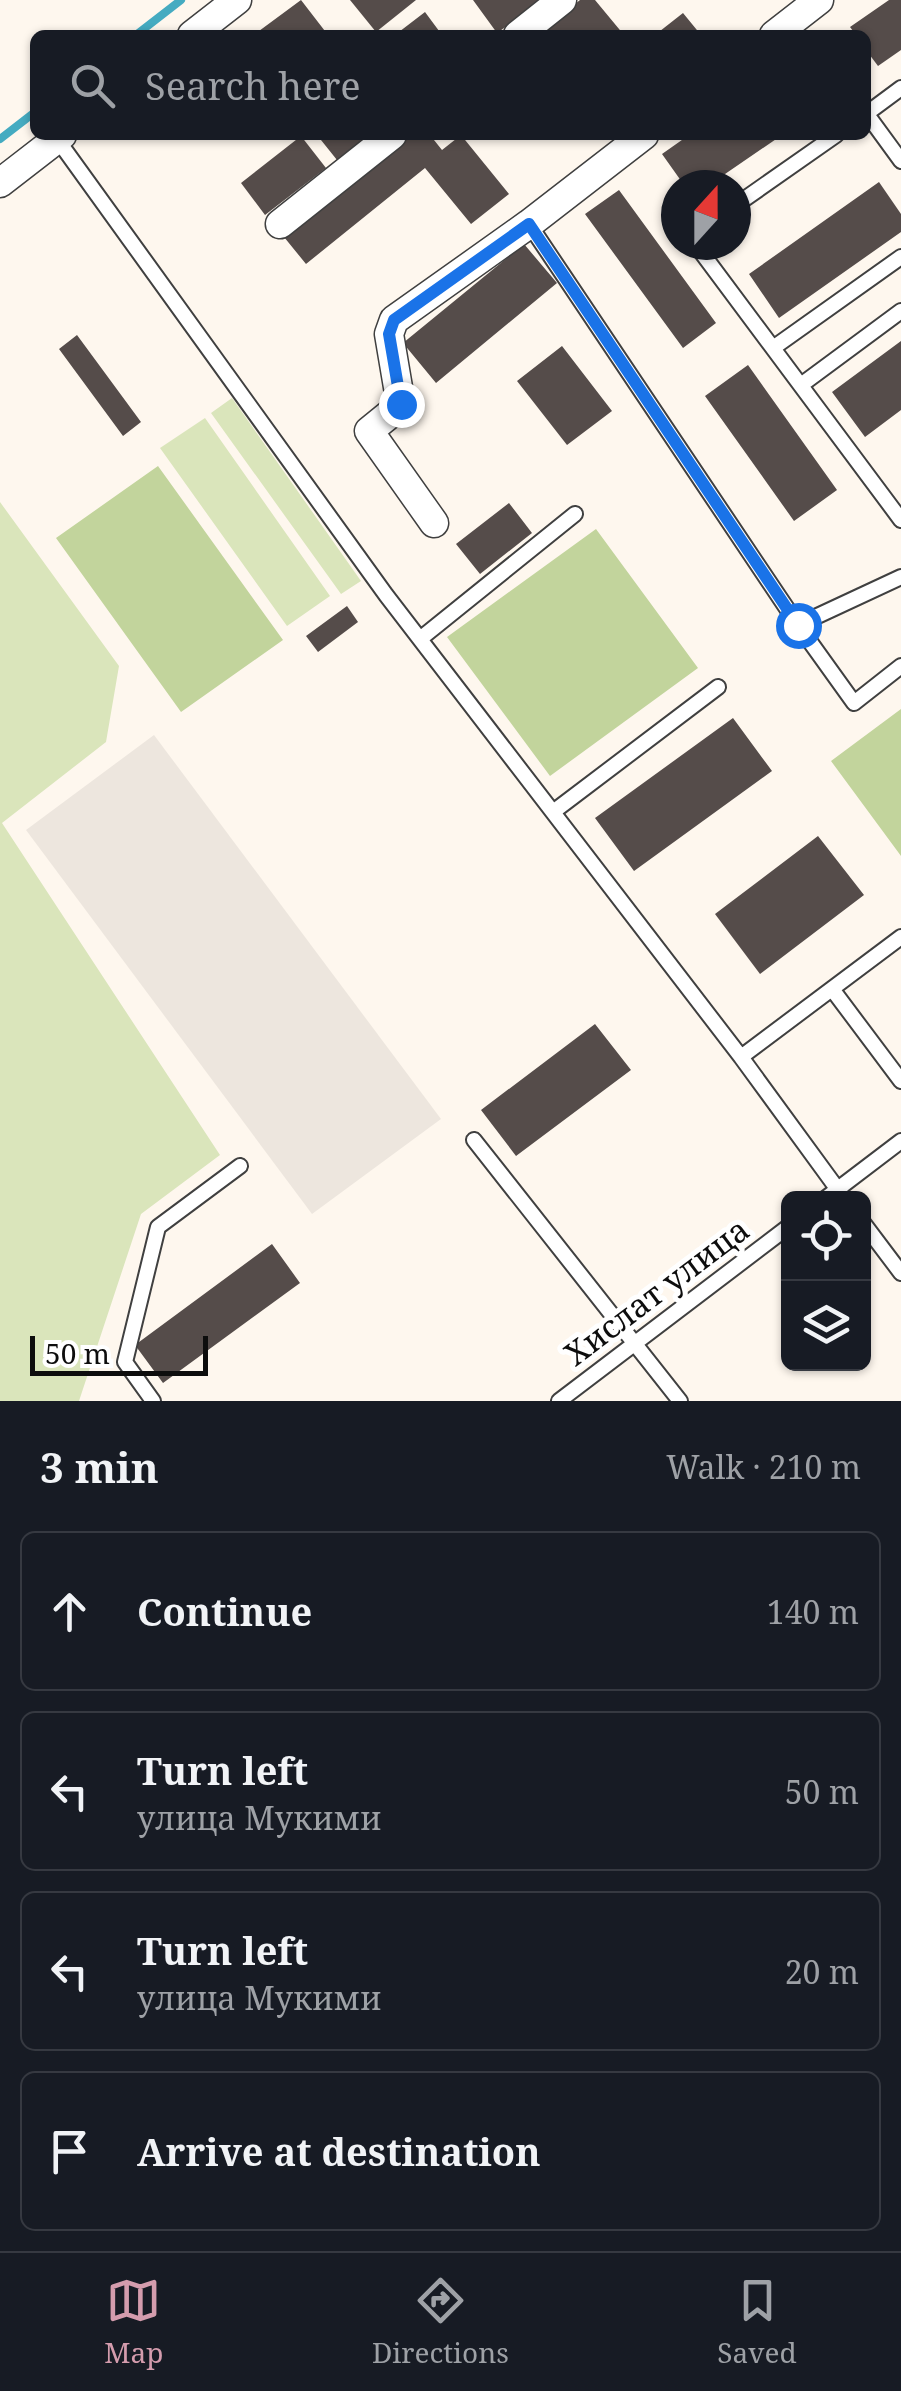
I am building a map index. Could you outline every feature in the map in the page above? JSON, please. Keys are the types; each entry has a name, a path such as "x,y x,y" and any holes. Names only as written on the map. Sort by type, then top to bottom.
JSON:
{"street":[{"path":"198,30 237,0"},
{"path":"524,30 562,0"},
{"path":"782,30 807,14"},
{"path":"0,183 55,140"},
{"path":"280,224 386,140"},
{"path":"434,523 369,430 401,404 389,334 394,320 529,224 638,140"}],"lane":[{"path":"871,109 901,88"},
{"path":"871,120 901,161"},
{"path":"61,140 420,640 741,1057 833,1191"},
{"path":"751,194 829,140"},
{"path":"529,224 854,703 901,666"},
{"path":"774,348 901,257"},
{"path":"707,260 901,520"},
{"path":"801,385 901,311"},
{"path":"420,640 575,514"},
{"path":"798,625 901,577"},
{"path":"553,812 718,687"},
{"path":"741,1057 901,937"},
{"path":"832,988 901,1080"},
{"path":"474,1140 680,1401"},
{"path":"842,1191 901,1141"},
{"path":"154,1401 125,1362 158,1227 240,1166"},
{"name":"Хислат улица","path":"559,1401 781,1232"},
{"path":"871,1233 901,1274"}],"green space":[{"path":"232,398 361,581 341,594 211,413"},
{"path":"205,418 330,596 287,626 160,448"},
{"path":"158,466 283,640 181,712 56,538"},
{"path":"0,502 119,666 106,742 2,823 220,1155 141,1214 79,1401 0,1401"},
{"path":"596,529 698,668 550,776 447,637"},
{"path":"901,709 901,856 831,761"}],"shaded area":[{"path":"154,735 441,1119 312,1214 26,830"}],"building":[{"path":"301,0 324,30 260,30"},
{"path":"350,0 416,0 378,30"},
{"path":"473,0 543,0 501,30 495,30"},
{"path":"580,0 595,0 620,30 543,30"},
{"path":"889,0 901,0 901,50 878,66 871,57 871,30 850,27"},
{"path":"425,12 438,30 402,30"},
{"path":"683,13 697,30 661,30"},
{"path":"296,140 304,140 326,168 265,215 241,183"},
{"path":"321,140 362,140 337,160"},
{"path":"404,140 434,140 442,150 455,140 465,140 509,194 471,224 425,168 306,264 284,237"},
{"path":"682,140 775,140 731,170 673,170 662,154"},
{"path":"879,182 901,214 901,232 779,318 749,274"},
{"path":"619,190 661,248 661,260 670,260 716,323 683,348 585,214"},
{"path":"524,244 557,283 436,383 403,343"},
{"path":"77,335 141,422 123,436 59,349"},
{"path":"901,341 901,410 865,437 832,392"},
{"path":"562,346 612,411 567,445 517,381"},
{"path":"748,365 837,490 794,521 705,396"},
{"path":"509,503 532,533 480,574 456,544"},
{"path":"347,606 358,622 318,652 306,636"},
{"path":"733,718 772,771 634,871 595,818"},
{"path":"818,836 864,895 760,974 715,914"},
{"path":"595,1024 631,1070 516,1156 481,1110"},
{"path":"272,1244 300,1283 163,1383 135,1345"}],"waterway":[{"path":"142,30 181,0"},
{"path":"0,139 30,116"}],"route":[{"path":"401,404 389,334 394,320 529,224 798,625"}]}
